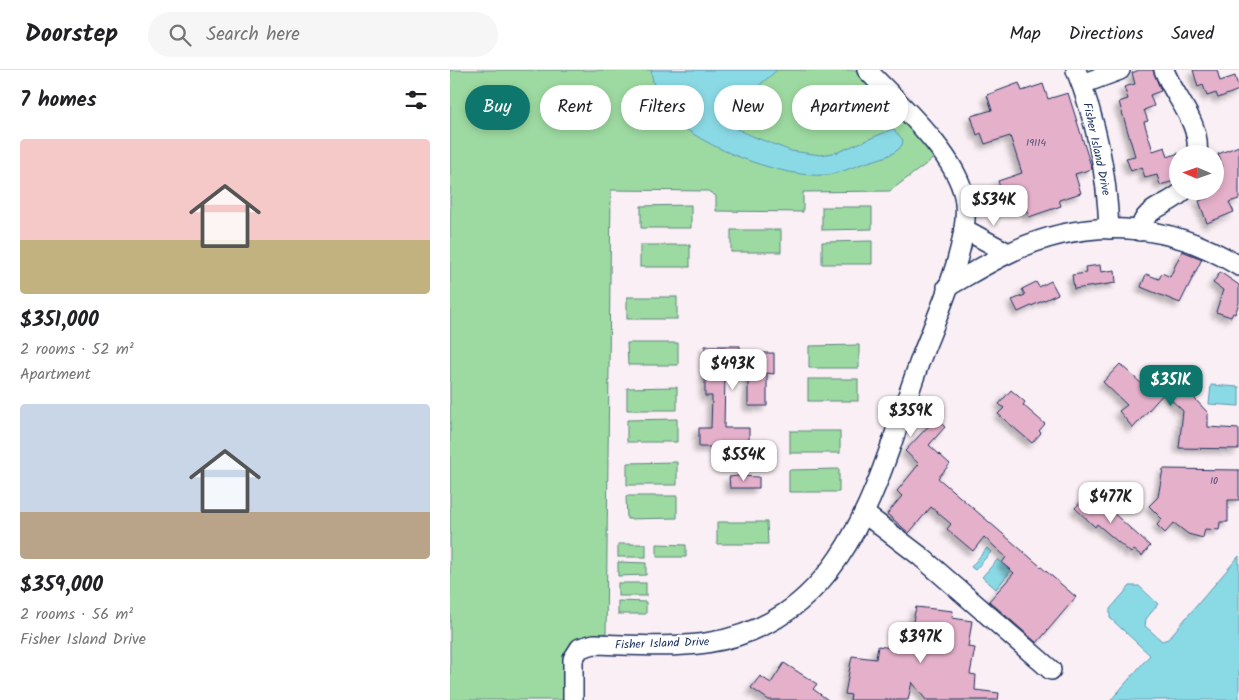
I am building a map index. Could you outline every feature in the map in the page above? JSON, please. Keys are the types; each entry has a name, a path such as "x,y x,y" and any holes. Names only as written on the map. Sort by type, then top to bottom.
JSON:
{"street":[{"name":"Fisher Island Drive","path":"574,700 573,659 580,648 594,644 707,643 753,628 789,609 825,577 846,549 865,514 947,287 964,230 964,196 952,166 936,145 867,70"},
{"path":"1079,77 1120,70"},
{"path":"1164,70 1171,88 1195,127 1196,145"},
{"name":"Fisher Island Drive","path":"1079,77 1102,164 1108,198 1108,229"},
{"path":"1140,230 1144,217 1149,212 1172,200"},
{"path":"947,287 1008,253 1068,233 1108,229 1140,230 1182,238 1239,266"},
{"path":"964,230 1008,253"},
{"path":"865,514 906,544 1051,670"}],"green space":[{"path":"450,70 861,70 875,85 792,85 792,130 908,130 908,122 938,155 890,191 803,192 803,212 716,211 716,196 708,191 611,190 606,637 580,638 571,642 567,654 567,700 450,700"},
{"path":"691,205 691,228 641,228 641,206"},
{"path":"822,207 872,207 872,229 822,230"},
{"path":"731,230 781,230 781,252 731,252"},
{"path":"872,241 872,264 822,264 822,242"},
{"path":"640,245 690,245 690,267 640,267"},
{"path":"627,297 677,297 677,319 627,319"},
{"path":"627,343 678,343 678,365 628,365"},
{"path":"859,345 859,368 809,368 809,346"},
{"path":"808,379 858,379 858,401 808,401"},
{"path":"677,387 677,410 627,410 627,388"},
{"path":"677,419 677,442 627,442 627,420"},
{"path":"790,431 840,431 840,453 790,453"},
{"path":"677,462 677,485 627,485 627,463"},
{"path":"839,469 839,492 789,492 789,470"},
{"path":"626,496 677,496 677,518 627,519"},
{"path":"717,522 767,522 768,544 717,544"},
{"path":"618,544 646,544 646,557 618,557"},
{"path":"657,544 686,545 686,557 657,557"},
{"path":"618,562 646,563 646,575 618,576"},
{"path":"618,583 646,583 646,596 618,596"},
{"path":"618,601 646,602 646,614 618,614"}],"water":[{"path":"651,70 777,70 760,85 714,85 714,130 739,130 791,151 821,155 838,152 891,130 894,130 903,140 902,145 895,152 885,157 840,172 825,175 807,175 785,171 736,156 688,130 704,130 704,85 654,85"},
{"path":"1211,385 1239,387 1239,406 1209,404"},
{"path":"987,548 991,552 975,570 971,567"},
{"path":"1239,556 1239,700 1111,700 1150,655 1110,618 1110,609 1130,586 1139,586 1158,604 1146,619 1145,626 1162,641 1168,639"},
{"path":"998,559 1011,571 996,589 982,577"}],"building":[{"path":"1139,70 1153,70 1161,91 1150,95 1154,106 1144,110 1148,121 1144,122 1153,151 1165,147 1169,157 1169,182 1160,185 1157,175 1145,178 1142,167 1131,171 1126,158 1135,156 1119,102 1128,99 1124,87 1135,84 1132,73"},
{"path":"1193,70 1217,70 1220,81 1235,76 1239,90 1218,98 1216,93 1207,96 1203,85 1198,87"},
{"path":"1019,83 1022,91 1043,84 1048,99 1068,93 1092,169 1075,174 1081,193 1059,200 1061,206 1029,217 1024,203 1004,210 999,194 1002,193 998,181 1022,173 1010,136 985,144 981,133 977,135 971,116 992,110 987,95"},
{"path":"1239,146 1239,199 1229,202 1234,212 1207,223 1199,201 1224,200 1224,152"},
{"path":"1182,251 1202,259 1180,303 1141,287 1146,274 1159,279 1162,273 1170,277"},
{"path":"1100,265 1101,272 1115,270 1116,283 1074,289 1072,275 1086,273 1085,267"},
{"path":"1220,272 1239,285 1239,303 1235,314 1233,313 1231,317 1216,312 1223,290 1213,283"},
{"path":"1051,281 1058,294 1018,312 1012,300 1025,295 1022,289 1036,282 1039,287"},
{"path":"705,346 740,346 740,353 774,353 774,374 767,373 767,406 748,406 748,374 725,374 724,428 749,428 749,447 699,447 699,428 711,428 712,396 705,396"},
{"path":"1120,364 1143,385 1157,370 1171,381 1178,372 1198,373 1195,399 1208,413 1208,427 1239,429 1239,449 1179,448 1183,411 1164,393 1133,428 1119,411 1127,405 1103,382"},
{"path":"1011,390 1025,402 1023,405 1045,424 1039,431 1041,433 1032,443 998,414 1004,408 999,404"},
{"path":"936,418 945,427 929,445 950,464 938,478 1076,597 1037,643 989,601 1014,573 1002,563 1006,557 984,537 973,551 947,529 951,524 931,507 909,533 887,514 902,496 897,491 919,464 905,451"},
{"path":"1163,469 1239,470 1239,500 1228,500 1228,522 1220,522 1219,530 1205,529 1203,538 1188,534 1174,523 1165,533 1157,525 1162,519 1149,506 1158,497"},
{"path":"729,477 759,477 759,488 730,488"},
{"path":"1090,492 1150,546 1142,556 1134,550 1131,553 1097,524 1095,527 1075,508"},
{"path":"916,607 953,611 952,618 972,621 968,647 975,648 970,674 976,675 975,690 999,693 998,700 926,700 912,682 908,700 850,700 851,695 845,694 852,656 876,659 878,646 907,650"},
{"path":"784,663 817,684 813,689 828,700 769,700 751,688 760,676 771,683"}]}
